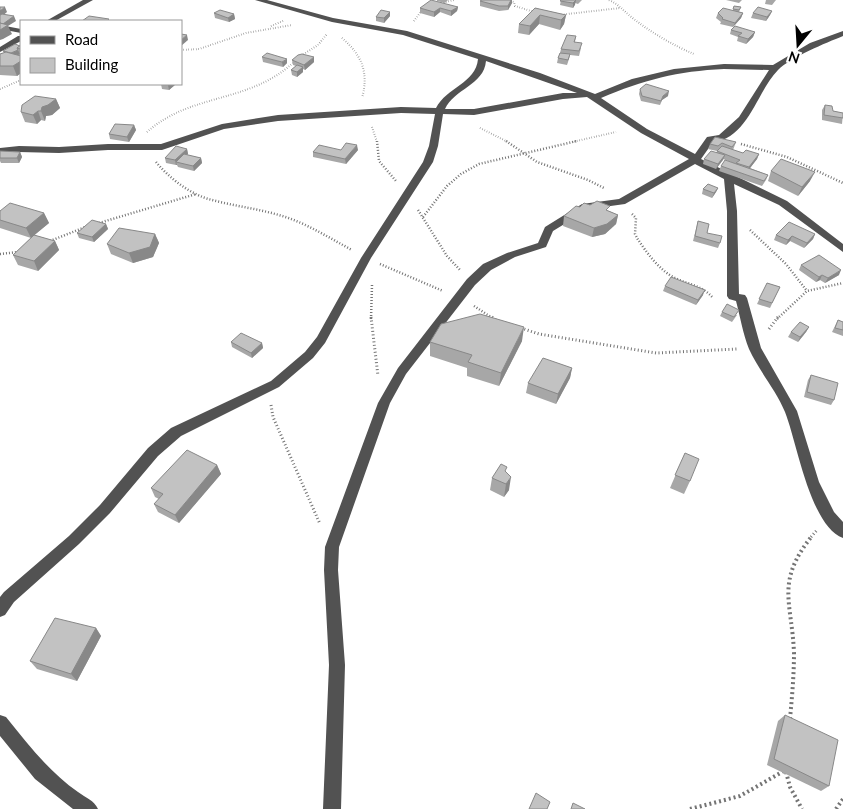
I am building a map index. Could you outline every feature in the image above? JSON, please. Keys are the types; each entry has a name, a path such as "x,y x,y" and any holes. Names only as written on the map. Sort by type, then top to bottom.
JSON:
{"street":[{"path":"52,20 89,0"},
{"path":"259,0 332,20 404,34 482,58 593,96 644,131 696,159 699,163 783,203 843,249"},
{"path":"0,27 20,31"},
{"path":"332,809 337,665 331,570 332,547 384,403 402,371 471,282 487,267 511,255 542,245 549,229 586,206 622,202 696,159 710,139 722,138 742,119 775,68 813,45 843,33"},
{"path":"0,50 20,39"},
{"path":"0,610 9,597 74,540 105,509 153,452 176,432 275,384 298,366 321,340 428,162 445,112 446,100 478,74 482,69 482,58"},
{"path":"0,152 20,149 59,150 108,147 162,147 222,127 248,122 401,110 481,111 563,96 593,96 640,79 672,71 732,66 775,68"},
{"path":"729,177 732,212 733,296 741,298 755,348 791,411 812,483 829,516 843,532"},
{"path":"0,723 41,773 71,798 89,809"}],"path":[{"path":"438,3 454,0"},
{"path":"503,0 514,2 515,6 537,13"},
{"path":"609,0 618,4 631,17 682,49 699,56"},
{"path":"554,15 620,8"},
{"path":"404,34 412,26 418,14 424,9"},
{"path":"332,20 328,31 318,45 299,57 287,69 259,86 161,118 148,130 139,147 153,158 166,174 197,194 211,200 256,208 301,223 370,260 458,298 501,323"},
{"path":"182,50 199,49 253,31 298,24"},
{"path":"328,31 344,38 360,60 367,80 361,100 363,112 376,136 379,160 423,217 447,256 471,282"},
{"path":"0,89 20,80"},
{"path":"445,112 506,140 548,168 600,185 622,202 636,218 635,235 643,247 675,279 685,280 707,289 716,302 741,298"},
{"path":"423,217 447,182 479,164 609,132 644,131"},
{"path":"722,138 787,156 843,182"},
{"path":"99,223 197,194"},
{"path":"732,212 786,264 807,291"},
{"path":"44,243 89,226"},
{"path":"0,254 21,252"},
{"path":"370,260 372,319 378,382 384,403"},
{"path":"516,327 539,334 656,353 755,348 779,316 807,291 843,282"},
{"path":"275,384 270,398 273,417 304,486 315,516 332,547"},
{"path":"789,723 794,690 794,664 793,640 787,608 787,582 794,560 829,516"},
{"path":"785,763 790,787 802,809"},
{"path":"690,809 740,796 785,770"},
{"path":"836,809 843,799"}],"building":[{"path":"431,0 458,7 451,11 440,8 434,12 420,8"},
{"path":"511,0 508,6 499,6 480,1"},
{"path":"561,0 576,0 573,3"},
{"path":"734,6 741,7 739,10 733,9"},
{"path":"758,7 772,11 767,17 753,13"},
{"path":"535,8 566,15 561,20 540,15 530,26 519,24"},
{"path":"723,8 743,13 735,23 722,19 718,13"},
{"path":"220,10 234,14 228,18 214,13"},
{"path":"381,10 390,12 384,18 376,17"},
{"path":"0,15 14,16 3,24 0,23"},
{"path":"89,16 109,19 108,20 83,20"},
{"path":"0,23 8,25 0,30"},
{"path":"735,26 755,32 748,39 738,36 742,33 731,30"},
{"path":"567,35 576,36 574,42 582,43 579,51 561,49"},
{"path":"15,44 20,46 17,48 18,50 11,53 3,51"},
{"path":"6,52 20,56 20,62 13,66 0,66 0,54"},
{"path":"267,53 287,59 282,62 262,57"},
{"path":"560,53 570,54 568,60 558,58"},
{"path":"302,54 314,57 304,65 292,60"},
{"path":"297,65 303,67 297,72 291,70"},
{"path":"646,84 669,91 663,96 661,101 642,96 640,89"},
{"path":"35,96 56,99 33,115 21,112 22,105"},
{"path":"825,105 832,106 833,111 843,113 843,118 824,115"},
{"path":"115,124 134,125 127,137 109,134"},
{"path":"715,137 736,142 732,147 722,143 718,146 710,144"},
{"path":"346,143 357,145 345,159 313,152 319,145 341,150"},
{"path":"176,146 187,149 175,160 165,158"},
{"path":"722,146 743,153 746,150 759,154 749,167 736,163 740,160 717,151"},
{"path":"0,151 20,152 17,158 0,158"},
{"path":"711,151 725,155 718,164 704,159"},
{"path":"184,154 201,158 193,166 176,162"},
{"path":"781,159 815,172 802,187 771,171"},
{"path":"725,160 768,175 764,181 721,166"},
{"path":"708,184 718,188 714,193 703,189"},
{"path":"597,201 610,206 606,210 618,215 607,224 594,228 564,216 576,206 580,207 584,203 590,205"},
{"path":"10,203 44,213 26,228 0,220 0,211"},
{"path":"92,220 106,224 92,237 77,233"},
{"path":"698,221 709,224 707,233 722,236 720,243 695,236"},
{"path":"789,222 815,234 807,243 792,236 788,240 776,235"},
{"path":"119,228 155,234 150,247 129,253 107,244"},
{"path":"34,235 55,241 34,261 13,255"},
{"path":"819,255 841,270 828,278 822,275 819,277 801,265"},
{"path":"671,277 705,290 698,300 665,286"},
{"path":"767,283 780,287 772,303 759,299"},
{"path":"727,304 739,310 734,317 722,312"},
{"path":"480,314 524,327 501,373 468,362 472,355 430,342 441,324"},
{"path":"838,320 843,322 843,330 835,328"},
{"path":"800,322 809,327 800,337 791,332"},
{"path":"241,333 262,343 251,353 231,342"},
{"path":"543,358 572,368 558,394 528,383"},
{"path":"811,375 838,383 834,400 807,392"},
{"path":"187,450 217,465 175,515 154,504 163,494 151,488"},
{"path":"685,453 699,459 690,481 675,475"},
{"path":"501,464 507,467 505,471 511,477 506,484 492,478"},
{"path":"55,618 96,628 71,674 30,661"},
{"path":"785,715 838,740 829,786 774,759"},
{"path":"536,793 550,802 547,809 529,809"},
{"path":"573,803 585,809 571,809"}]}
